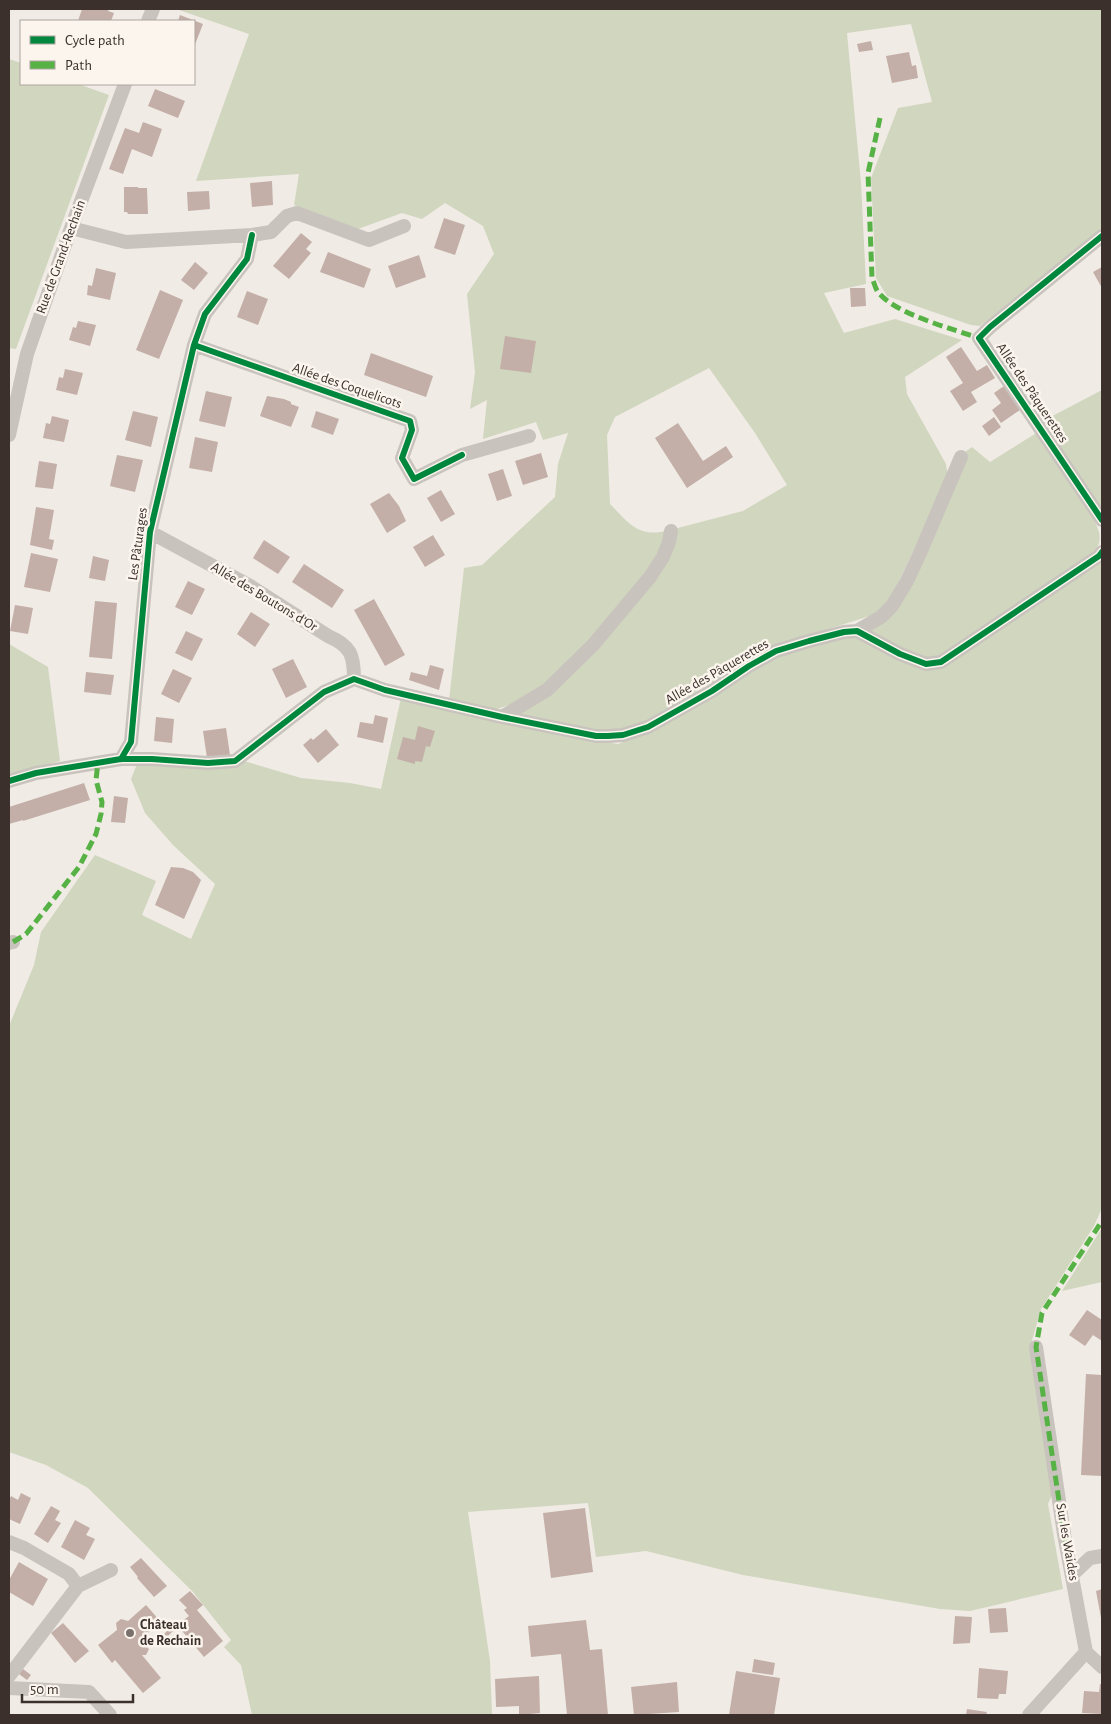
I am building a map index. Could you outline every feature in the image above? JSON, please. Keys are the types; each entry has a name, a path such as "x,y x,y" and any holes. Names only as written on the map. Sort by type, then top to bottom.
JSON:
{"street":[{"name":"Rue de Grand-Rechain","path":"9,435 15,376 27,354 71,228 125,85"},
{"path":"71,228 126,242 252,235 272,232 287,216 297,213 369,240 404,226"},
{"name":"Les Pâturages","path":"121,759 131,742 150,532 194,345 205,314 247,259 252,235"},
{"name":"Allée des Pâquerettes","path":"1102,236 979,338 1102,520"},
{"name":"Allée des Coquelicots","path":"194,345 410,421 412,430 402,458 414,479 462,456 529,436"},
{"path":"857,631 886,613 897,597 920,553 961,457"},
{"path":"502,717 547,690 593,645 650,577 664,557 671,531"},
{"name":"Allée des Boutons d’Or","path":"150,532 250,586 328,636 341,641 350,650 354,664 354,679"},
{"path":"857,631 900,654 926,664 941,662 1100,556 1102,552"},
{"name":"Allée des Pâquerettes","path":"354,679 385,690 502,717 596,736 623,735 648,727 776,651 844,632 857,631"},
{"path":"9,782 36,773 121,759 152,759 208,764 235,761 324,692 354,679"},
{"name":"Sur les Waides","path":"1036,1347 1064,1534 1073,1574 1086,1652"},
{"path":"9,1542 24,1548 69,1574 78,1586"},
{"path":"1073,1574 1090,1558 1102,1556"},
{"path":"9,1676 78,1586 110,1570"},
{"path":"1029,1715 1086,1652 1102,1667"},
{"path":"9,1688 89,1692 110,1715"}],"green space":[{"path":"176,9 1102,9 1102,230 980,326 971,325 887,296 876,278 871,178 898,108 932,102 911,24 847,33 861,183 866,284 824,293 844,333 895,319 962,340 905,377 907,394 946,464 948,478 889,602 879,613 772,647 644,723 603,733 509,716 547,695 643,593 674,529 743,511 787,485 755,433 709,368 615,417 607,435 610,504 628,522 640,530 656,533 665,531 663,548 636,588 565,666 533,696 492,711 449,700 464,568 482,565 555,497 558,464 568,433 543,440 536,422 483,439 487,400 470,409 475,372 467,294 494,254 483,226 445,203 422,219 402,213 358,229 294,205 299,174 196,181 249,34"},
{"path":"9,59 20,63 20,85 81,85 109,95 16,349 9,348"},
{"path":"1102,390 1102,515 1041,422"},
{"path":"1038,432 1095,522 1100,538 1094,553 941,657 929,661 865,630 881,622 965,452 972,447 990,462"},
{"path":"1102,558 1102,1208 1094,1226 1041,1309 1031,1344 1054,1490 1048,1504 1063,1589 970,1611 940,1609 743,1575 646,1551 596,1557 588,1503 468,1512 490,1661 492,1715 252,1715 241,1665 224,1647 231,1640 193,1592 88,1488 46,1465 9,1452 9,1026 34,965 41,932 95,855 156,881 142,915 191,939 215,884 173,845 145,813 131,779 137,764 244,761 301,778 350,783 381,789 401,698 563,736 618,744 654,730 774,655 856,636 929,668"},
{"path":"9,644 48,667 60,761 9,776"},
{"path":"1102,1228 1102,1282 1062,1291"}],"building":[{"path":"82,9 109,9 108,11 114,13 111,20 78,20"},
{"path":"180,15 193,20 178,20"},
{"path":"195,21 203,24 195,44"},
{"path":"871,41 873,50 859,52 857,44"},
{"path":"909,52 912,66 916,65 918,78 892,83 886,56"},
{"path":"155,89 185,101 178,118 148,106"},
{"path":"143,122 162,129 152,157 132,149 123,174 109,169 125,128 139,133"},
{"path":"272,181 273,205 252,207 250,183"},
{"path":"124,187 147,188 148,214 128,214 124,212"},
{"path":"209,191 210,209 188,211 187,192"},
{"path":"444,218 465,225 455,255 434,248"},
{"path":"301,233 312,242 306,249 311,253 289,279 273,266"},
{"path":"328,252 371,269 364,288 320,272"},
{"path":"419,255 426,277 396,288 388,266"},
{"path":"195,262 208,273 194,290 181,280"},
{"path":"1102,267 1102,288 1093,272"},
{"path":"96,268 116,273 110,300 87,295 88,285 92,286"},
{"path":"850,288 865,288 866,306 851,307"},
{"path":"160,290 183,300 159,359 136,350"},
{"path":"247,291 268,299 258,325 237,317"},
{"path":"78,321 96,325 90,346 69,340 73,327 76,328"},
{"path":"505,336 536,341 531,373 500,369"},
{"path":"961,347 977,371 987,365 995,378 971,392 977,402 963,411 950,391 963,383 946,357"},
{"path":"371,353 433,376 426,397 364,375"},
{"path":"65,369 83,373 77,395 56,390 59,377 63,378"},
{"path":"1004,386 1020,410 1001,423 992,410 1001,403 994,393"},
{"path":"206,391 232,397 225,427 199,421"},
{"path":"267,396 284,399 299,407 291,427 260,416"},
{"path":"133,411 158,417 151,447 125,440"},
{"path":"316,411 339,419 333,435 311,427"},
{"path":"52,416 69,420 64,442 43,438 46,423 50,424"},
{"path":"994,417 1001,427 989,436 982,426"},
{"path":"678,423 703,461 726,446 733,457 687,488 655,438"},
{"path":"195,437 218,442 212,472 189,468"},
{"path":"541,453 548,477 523,485 515,461"},
{"path":"117,455 143,460 135,492 110,486"},
{"path":"39,461 57,464 53,489 35,487"},
{"path":"503,469 512,496 497,501 488,474"},
{"path":"441,490 455,514 441,522 427,498"},
{"path":"389,493 399,506 406,521 387,533 370,504"},
{"path":"36,507 54,510 49,539 43,538 54,540 52,550 30,545"},
{"path":"433,535 445,555 425,567 413,547"},
{"path":"264,540 290,557 278,574 253,558"},
{"path":"31,553 58,559 50,592 24,587"},
{"path":"93,556 109,560 105,581 89,578"},
{"path":"304,564 344,590 332,608 292,582"},
{"path":"188,581 205,589 192,615 175,607"},
{"path":"374,599 405,655 385,666 354,610"},
{"path":"95,601 117,603 112,659 89,657"},
{"path":"15,605 33,608 28,634 10,631"},
{"path":"251,612 270,624 255,647 237,634"},
{"path":"186,631 203,639 192,661 175,653"},
{"path":"293,659 307,687 286,698 272,669"},
{"path":"430,665 444,669 439,690 409,680 411,672 427,676"},
{"path":"173,669 192,678 179,703 161,694"},
{"path":"86,672 114,675 111,695 84,692"},
{"path":"375,715 388,718 383,743 357,737 360,722 373,724"},
{"path":"156,717 174,719 172,743 154,741"},
{"path":"418,726 435,731 430,747 426,746 422,762 415,761 415,764 397,759 403,737 415,740"},
{"path":"226,728 230,755 207,758 203,731"},
{"path":"326,729 339,745 318,763 303,745 311,738 313,740"},
{"path":"84,783 90,800 9,824 9,807"},
{"path":"114,796 128,798 125,823 111,822"},
{"path":"171,867 183,868 193,872 201,880 184,919 155,905"},
{"path":"1087,1310 1102,1320 1102,1341 1093,1335 1085,1346 1069,1335"},
{"path":"1086,1374 1102,1375 1102,1476 1081,1475"},
{"path":"21,1493 31,1498 20,1524 9,1519 9,1500 11,1496 18,1500"},
{"path":"51,1506 60,1511 55,1520 61,1523 48,1543 34,1534"},
{"path":"585,1508 593,1572 551,1578 543,1513"},
{"path":"75,1520 90,1528 86,1535 95,1539 84,1560 61,1547"},
{"path":"141,1558 167,1586 154,1597 130,1567"},
{"path":"19,1562 48,1579 33,1606 9,1592 9,1580"},
{"path":"1102,1589 1102,1618 1101,1618 1096,1591"},
{"path":"190,1591 203,1605 197,1610 223,1641 204,1657 177,1625 189,1616 184,1610 187,1608 179,1600"},
{"path":"146,1605 161,1622 143,1637 149,1644 146,1646 149,1649 146,1655 142,1655 161,1678 143,1693 115,1660 112,1663 98,1645 117,1630 116,1623 121,1619 128,1621"},
{"path":"1006,1608 1008,1632 990,1633 988,1609"},
{"path":"955,1616 972,1617 970,1643 953,1644"},
{"path":"586,1620 590,1650 602,1649 608,1715 567,1715 561,1654 531,1657 528,1626"},
{"path":"63,1623 89,1651 75,1663 51,1633"},
{"path":"172,1626 175,1629 167,1637 164,1634"},
{"path":"754,1659 775,1663 773,1675 752,1672"},
{"path":"979,1668 1008,1671 1006,1694 999,1694 998,1699 977,1698"},
{"path":"23,1669 31,1675 27,1680 19,1674"},
{"path":"736,1671 780,1678 774,1715 729,1715"},
{"path":"539,1676 540,1713 519,1715 519,1706 496,1707 495,1679"},
{"path":"677,1682 679,1712 634,1715 631,1687"},
{"path":"1100,1684 1102,1684 1102,1714 1082,1713 1084,1691 1099,1692"},
{"path":"967,1709 987,1712 986,1715 966,1715"}],"marked path":[{"path":"880,118 868,173 872,278 876,289 886,300 911,314 979,338"},
{"path":"13,942 26,934 79,867 96,834 102,802 96,780 98,762"},
{"path":"1073,1574 1064,1534 1036,1347 1042,1313 1102,1221"}],"cycle path":[{"path":"121,759 131,742 150,532 194,345 205,314 247,259 252,235"},
{"path":"1102,236 979,338 1102,520"},
{"path":"194,345 410,421 412,430 402,458 414,479 462,455"},
{"path":"9,781 36,773 121,759 208,763 235,761 324,692 354,679 385,690 502,717 596,736 623,735 648,727 712,691 749,666 776,651 844,632 857,631 900,654 926,664 941,662 1099,556 1102,552"}],"place":[{"name":"Château de Rechain","path":"130,1633"}]}
